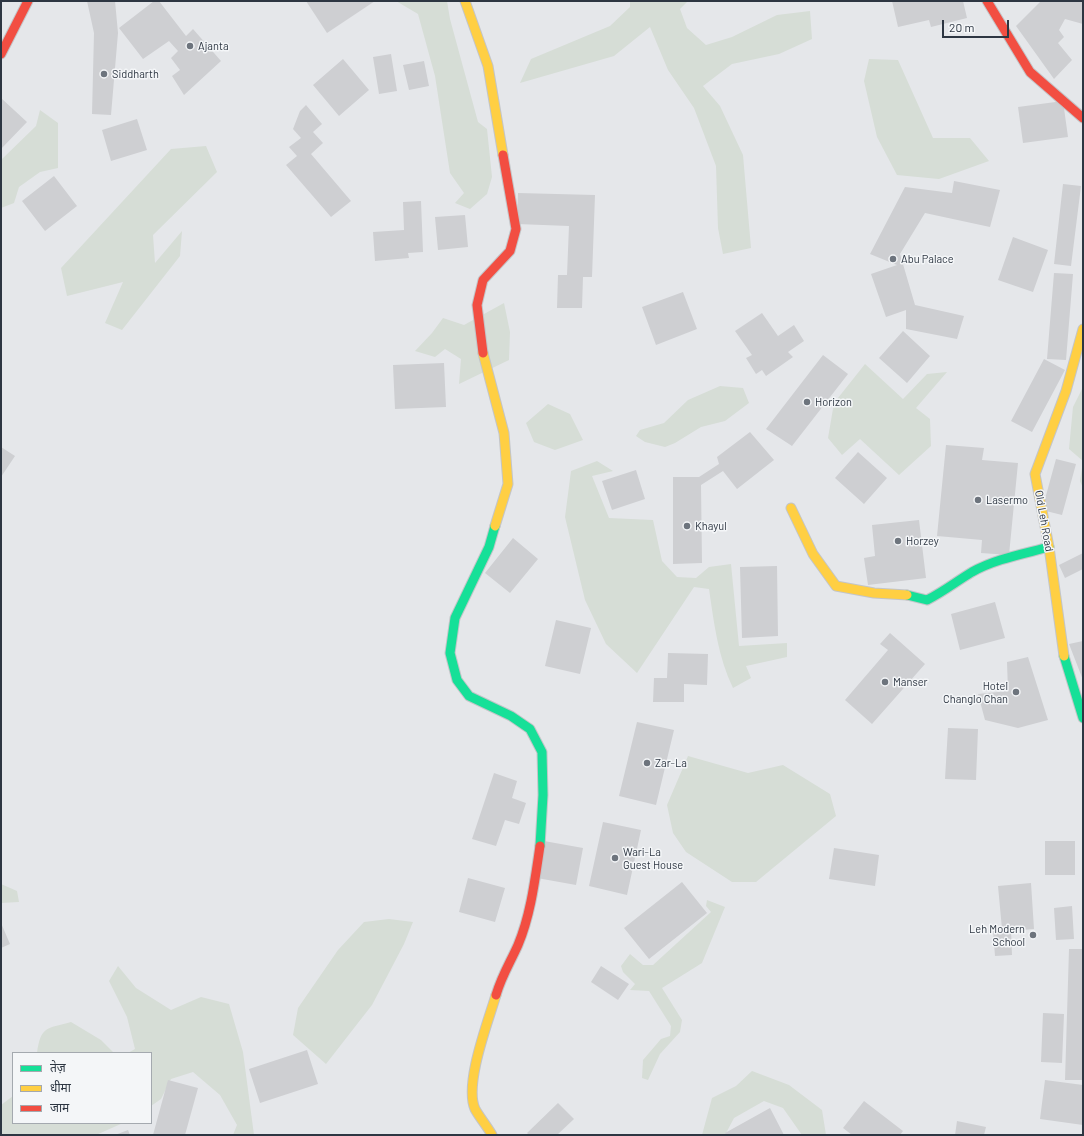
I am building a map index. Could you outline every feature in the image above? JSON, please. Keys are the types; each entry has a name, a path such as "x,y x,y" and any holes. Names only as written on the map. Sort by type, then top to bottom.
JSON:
{"street":[{"path":"1,54 28,1"},
{"path":"465,1 488,66 516,229 510,251 483,280 477,305 483,351 504,433 508,484 488,547 455,618 450,653 457,680 469,696 511,716 530,729 542,752 542,838 528,916 518,946 501,976 475,1068 471,1089 475,1108 492,1135"},
{"path":"987,1 1030,72 1083,118"},
{"name":"Old Leh Road","path":"1083,329 1066,391 1035,474 1049,547 1062,648 1083,718"},
{"path":"791,508 813,554 836,586 874,593 903,594 927,600 943,592 972,572 993,562 1049,547"}],"shaded area":[{"path":"396,1 447,1 450,19 478,122 487,129 492,177 487,194 470,209 455,203 464,193 450,173 435,76 418,14"},
{"path":"630,1 688,1 680,9 687,28 706,45 732,37 777,15 810,11 812,39 779,54 732,64 703,86 720,106 743,155 751,248 723,254 718,228 716,166 694,108 668,70 650,27 614,56 520,83 531,59 610,26 630,7"},
{"path":"869,59 898,60 933,138 970,138 989,161 939,179 897,175 877,137 864,81"},
{"path":"40,110 58,123 58,168 40,172 19,187 14,203 1,208 1,160 36,126"},
{"path":"206,146 217,172 153,235 155,263 182,231 180,256 122,330 105,323 123,282 67,296 61,268 171,149"},
{"path":"504,303 510,332 509,360 459,384 461,359 445,349 435,357 415,351 432,333 443,318 464,325"},
{"path":"865,364 903,399 927,374 947,372 916,408 930,419 931,446 899,475 860,439 842,455 828,438 834,403"},
{"path":"720,386 743,388 749,403 725,421 701,427 675,443 665,447 645,442 636,436 640,430 664,423 688,400"},
{"path":"1083,387 1083,461 1069,449 1073,407"},
{"path":"548,404 570,414 583,440 555,450 534,442 526,423"},
{"path":"597,461 613,471 592,476 609,518 653,520 662,561 677,577 696,578 709,567 731,564 739,646 787,643 787,657 746,666 751,678 733,688 720,652 709,589 694,587 637,673 606,644 585,600 565,517 571,471"},
{"path":"1083,461 1083,488 1080,481"},
{"path":"688,756 748,773 783,765 830,794 836,816 756,882 732,882 686,852 673,833 667,805"},
{"path":"1,884 17,891 19,902 1,903"},
{"path":"707,900 725,907 702,963 662,988 682,1020 680,1032 660,1054 648,1080 642,1078 643,1060 661,1039 670,1036 671,1026 649,991 630,990 635,984 623,972 621,966 630,954 643,965 653,965 711,912 706,906"},
{"path":"389,919 413,922 404,944 372,1005 326,1064 293,1035 298,1008 338,950 364,922"},
{"path":"118,966 136,988 171,1010 201,997 229,1004 243,1052 254,1135 233,1135 237,1125 220,1095 193,1072 171,1079 161,1099 152,1105 152,1052 130,1052 135,1049 127,1017 109,981"},
{"path":"71,1022 101,1040 113,1052 37,1052 40,1038 43,1033 46,1030"},
{"path":"752,1071 789,1085 822,1110 826,1135 802,1135 783,1108 764,1101 734,1118 725,1135 702,1135 712,1098 736,1086"},
{"path":"12,1097 12,1124 121,1124 96,1135 1,1135 1,1105"}],"building":[{"name":"Siddharth","path":"87,1 115,1 118,33 111,115 92,114 94,33"},
{"name":"Ajanta","path":"154,1 159,1 186,36 193,29 221,61 184,95 172,76 180,70 171,58 178,51 169,41 143,59 119,28"},
{"path":"306,1 375,1 327,33"},
{"path":"892,1 963,1 967,18 931,27 929,20 898,27"},
{"path":"1041,1 1083,1 1083,24 1065,19 1059,30 1064,37 1058,43 1072,60 1054,79 1016,26"},
{"path":"391,54 397,91 379,94 373,57"},
{"path":"343,59 369,90 339,116 313,85"},
{"path":"424,61 429,86 409,90 403,65"},
{"path":"1,98 27,122 1,149"},
{"path":"1063,101 1068,137 1023,143 1018,107"},
{"path":"306,105 322,124 313,132 323,143 311,154 351,201 331,217 286,165 297,156 289,147 301,138 293,129 300,111"},
{"path":"137,119 147,150 111,161 102,130"},
{"path":"54,176 77,206 45,231 22,201"},
{"name":"Abu Palace","path":"954,181 1000,190 990,227 925,213 900,254 915,305 964,316 957,339 906,329 906,310 886,317 871,274 897,265 870,254 905,187 952,193"},
{"path":"1063,184 1081,186 1071,266 1054,264"},
{"path":"518,193 595,195 592,277 583,277 582,308 557,308 558,275 567,275 569,226 517,224"},
{"path":"421,201 423,252 408,253 409,258 375,261 373,232 404,230 403,202"},
{"path":"465,215 468,247 438,250 435,217"},
{"path":"1013,237 1048,250 1033,292 998,280"},
{"path":"1054,273 1073,274 1066,360 1047,359"},
{"path":"683,292 697,329 656,345 642,307"},
{"path":"762,313 778,336 794,325 804,341 788,352 793,357 766,376 762,370 756,374 746,358 752,355 735,331"},
{"path":"903,331 930,356 907,383 879,358"},
{"name":"Horizon","path":"823,355 848,374 792,446 766,429"},
{"path":"1044,359 1065,370 1032,432 1011,421"},
{"path":"444,363 446,407 395,409 393,365"},
{"name":"Khayul","path":"750,432 774,460 737,489 723,471 701,485 702,563 673,564 673,477 699,477 719,464 717,457"},
{"name":"Lasermo","path":"946,445 984,448 982,460 1018,463 1009,555 981,553 982,540 937,536"},
{"path":"1,447 15,456 1,477"},
{"path":"858,452 887,478 864,504 835,478"},
{"path":"1056,459 1076,464 1062,515 1042,510"},
{"path":"636,470 645,499 612,510 602,481"},
{"name":"Horzey","path":"919,520 926,578 868,585 864,558 875,556 872,525"},
{"path":"513,538 538,559 510,593 485,573"},
{"path":"1083,553 1083,569 1065,578 1059,565"},
{"path":"777,566 778,636 742,638 740,567"},
{"path":"995,602 1005,638 960,650 951,614"},
{"path":"556,620 591,628 580,674 545,666"},
{"name":"Manser","path":"890,633 925,664 872,724 845,700 888,650 880,644"},
{"path":"1083,641 1083,680 1069,644"},
{"path":"668,653 708,654 707,685 684,684 684,702 653,702 654,678 667,678"},
{"name":"Hotel Changlo Chan","path":"1028,657 1048,720 1018,728 985,720 978,694 1008,691 1007,662"},
{"name":"Zar-La","path":"637,722 674,730 656,805 619,796"},
{"path":"948,728 978,729 976,780 945,779"},
{"path":"494,773 517,781 512,798 526,803 519,824 505,820 496,846 472,839"},
{"name":"Wari-La Guest House","path":"603,822 641,830 627,895 589,886"},
{"path":"544,841 583,848 576,885 537,878"},
{"path":"1045,841 1075,841 1075,875 1045,875"},
{"path":"834,848 879,855 875,886 829,879"},
{"path":"468,878 505,888 495,922 459,912"},
{"path":"682,882 707,913 649,959 624,928"},
{"path":"1031,883 1034,929 1011,931 1012,955 995,956 993,930 1002,929 998,886"},
{"path":"1072,906 1074,939 1056,940 1054,908"},
{"path":"1,923 10,944 1,948"},
{"path":"1069,949 1083,949 1083,1080 1065,1080"},
{"path":"601,966 629,984 618,1000 591,982"},
{"path":"1043,1013 1064,1014 1062,1063 1041,1062"},
{"path":"307,1050 318,1084 260,1103 249,1069"},
{"path":"168,1080 198,1088 185,1135 153,1135"},
{"path":"1045,1080 1083,1085 1083,1125 1040,1119"},
{"path":"864,1101 903,1131 900,1135 852,1135 843,1128"},
{"path":"558,1103 574,1119 557,1135 529,1135 527,1133"},
{"path":"770,1108 784,1135 726,1135 725,1133"},
{"path":"957,1121 986,1127 984,1135 955,1135"},
{"path":"128,1130 130,1135 115,1135"}],"traffic: fast":[{"path":"495,526 489,547 455,618 450,653 457,680 469,696 511,716 530,729 542,752 543,795 540,846"},
{"path":"907,595 927,600 981,567 1009,557 1049,547"},
{"path":"1064,656 1083,718"}],"traffic: slow":[{"path":"465,1 488,66 503,155"},
{"path":"1064,656 1049,547 1035,474 1066,391 1083,329"},
{"path":"483,353 504,433 508,484 495,526"},
{"path":"791,508 813,554 836,586 874,593 907,595"},
{"path":"492,1135 475,1109 472,1098 478,1053 496,995"}],"traffic: jam":[{"path":"1,54 28,1"},
{"path":"987,1 1030,72 1083,118"},
{"path":"483,353 477,305 483,280 510,251 516,229 503,155"},
{"path":"496,995 503,975 518,945 526,921 532,896 540,846"}],"place":[{"name":"Ajanta","path":"190,46"},
{"name":"Siddharth","path":"104,74"},
{"name":"Abu Palace","path":"893,259"},
{"name":"Horizon","path":"807,402"},
{"name":"Lasermo","path":"978,500"},
{"name":"Khayul","path":"687,526"},
{"name":"Horzey","path":"898,541"},
{"name":"Manser","path":"885,682"},
{"name":"Hotel Changlo Chan","path":"1016,692"},
{"name":"Zar-La","path":"647,763"},
{"name":"Wari-La Guest House","path":"615,858"},
{"name":"Leh Modern School","path":"1033,935"}]}
